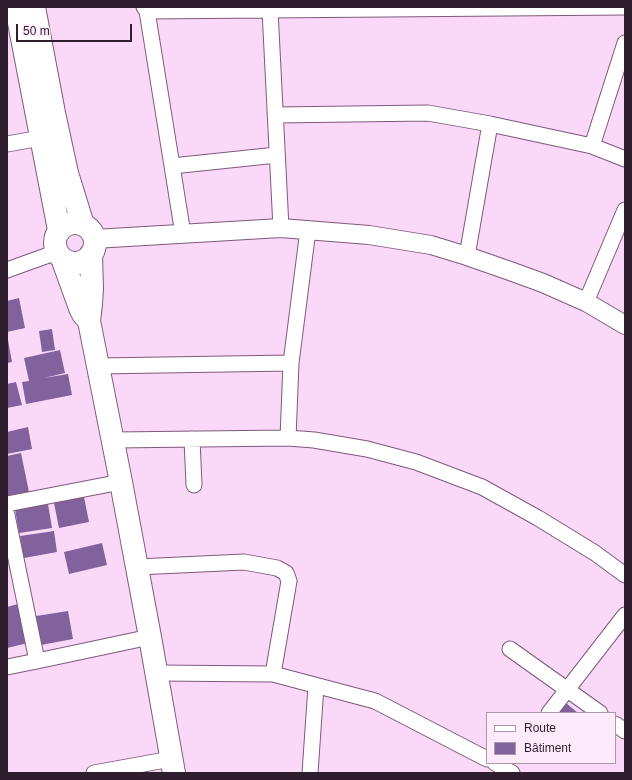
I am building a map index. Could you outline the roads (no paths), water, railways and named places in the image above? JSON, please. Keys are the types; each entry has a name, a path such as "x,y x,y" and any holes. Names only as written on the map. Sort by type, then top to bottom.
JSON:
{"main road":[{"path":"16,7 60,230"},
{"path":"34,7 54,113 68,173 90,239 92,288 89,321 121,482 173,766"},
{"path":"89,321 80,308 55,244 56,236 66,224 75,223 90,239"},
{"path":"60,255 70,262 86,260 90,239"}],"street":[{"path":"182,234 146,9 270,10 354,8 625,7"},
{"path":"270,10 281,228"},
{"path":"592,146 624,47"},
{"path":"275,115 428,113 490,124 592,146 625,160"},
{"path":"467,256 490,124"},
{"path":"7,144 41,138"},
{"path":"172,166 277,155"},
{"path":"586,302 625,210"},
{"path":"90,239 281,228 369,235 431,245 467,256 543,283 586,302 625,325"},
{"path":"288,438 291,363 308,230"},
{"path":"7,270 60,255"},
{"path":"98,366 291,363"},
{"path":"112,440 288,438 314,440 368,449 416,462 482,487 538,518 596,553 625,575"},
{"path":"192,439 194,485"},
{"path":"7,504 121,482"},
{"path":"7,515 37,661"},
{"path":"137,567 244,562 277,568 286,573 289,581 273,674"},
{"path":"550,712 625,615"},
{"path":"7,667 150,637"},
{"path":"510,649 599,712"},
{"path":"156,673 273,674 375,701 486,758"},
{"path":"310,773 316,686"},
{"path":"616,725 625,731"},
{"path":"94,773 173,766"}]}
